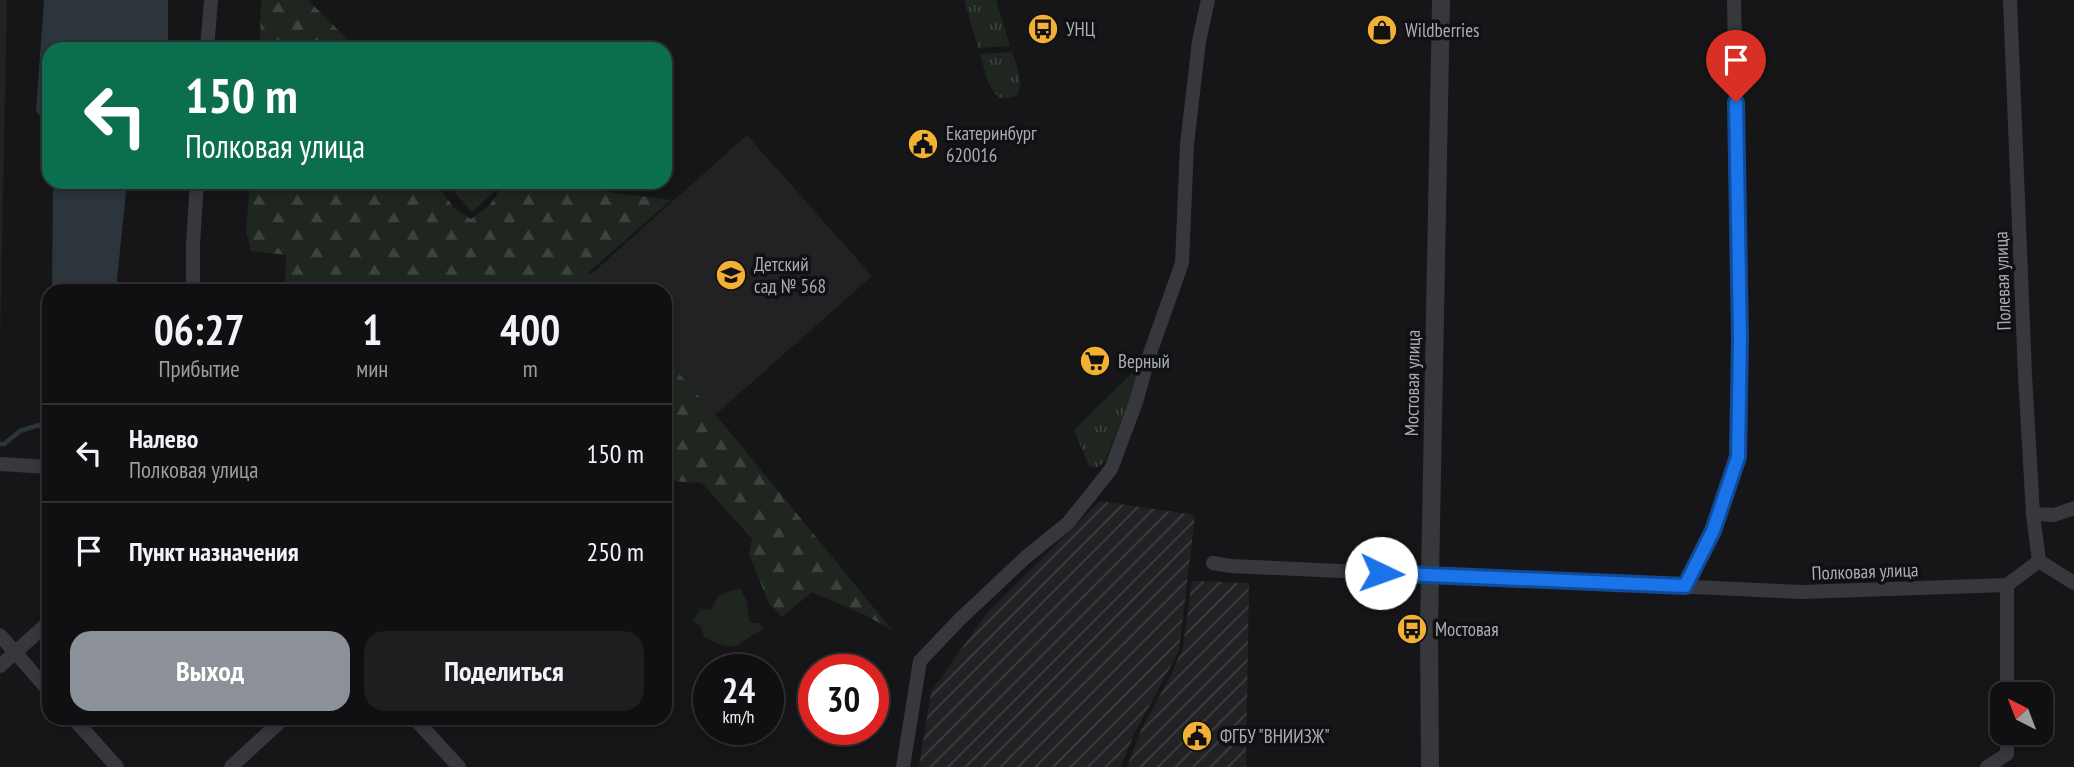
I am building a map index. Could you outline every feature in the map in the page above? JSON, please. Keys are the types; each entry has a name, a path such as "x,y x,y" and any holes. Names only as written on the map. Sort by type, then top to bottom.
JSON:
{"street":[{"path":"208,42 211,0"},
{"path":"903,767 920,661 1027,557 1068,523 1111,469 1182,262 1187,144 1199,41 1208,0"},
{"name":"Мостовая улица","path":"1430,767 1441,0"},
{"path":"1685,586 1713,531 1738,457 1740,339 1734,0"},
{"name":"Полевая улица","path":"2010,0 2025,375 2033,514 2039,561"},
{"path":"193,284 197,189"},
{"path":"0,464 42,467"},
{"path":"2033,514 2054,515 2074,508"},
{"path":"2007,682 2007,585 2039,561 2074,583"},
{"name":"Полковая улица","path":"1213,564 1801,592 2007,585"},
{"path":"0,666 42,628"},
{"path":"0,635 42,683"},
{"path":"79,725 117,767"},
{"path":"231,767 276,725"},
{"path":"420,725 459,767"},
{"path":"1987,767 2007,754 2007,746"}],"shaded area":[{"path":"0,0 7,0 0,344"},
{"path":"44,0 168,0 168,42 42,42 42,119 36,110"},
{"name":"Детский сад № 568","path":"747,135 872,276 715,415 672,368 672,284 598,284 590,275"},
{"path":"53,189 126,189 117,284 52,284"},
{"path":"1100,501 1195,515 1179,651 1133,736 1121,767 919,767 931,692 986,614"},
{"path":"1192,581 1249,583 1246,767 1127,767 1142,728 1183,647"}],"green space":[{"path":"261,0 308,0 350,42 260,42"},
{"path":"964,0 996,0 1010,46 978,48"},
{"path":"1012,52 1019,74 1019,90 1017,96 1002,99 990,85 980,54"},
{"path":"249,189 440,189 454,208 471,219 489,206 500,189 585,189 671,200 589,272 600,284 285,284 286,255 251,251 246,231"},
{"path":"451,189 492,189 494,192 472,212"},
{"path":"672,366 725,426 892,630 812,592 782,617 769,603 749,554 752,539 702,483 672,481"},
{"path":"1132,373 1138,380 1104,463 1095,468 1089,466 1074,430"},
{"path":"740,588 747,602 749,620 765,628 731,646 715,643 704,637 701,626 692,621 701,609 711,610 717,598 724,593"}],"waterway":[{"path":"0,444 4,444 20,431 39,425 42,428"}],"place":[{"name":"УНЦ","path":"1043,29"},
{"name":"Wildberries","path":"1382,30"},
{"name":"Екатеринбург 620016","path":"923,144"},
{"name":"Детский сад № 568","path":"731,275"},
{"name":"Верный","path":"1095,361"},
{"name":"Мостовая","path":"1412,629"},
{"name":"ФГБУ \"ВНИИЗЖ\"","path":"1197,736"}],"route":[{"path":"1381,573 1685,586 1713,531 1738,457 1740,339 1736,102"}]}
